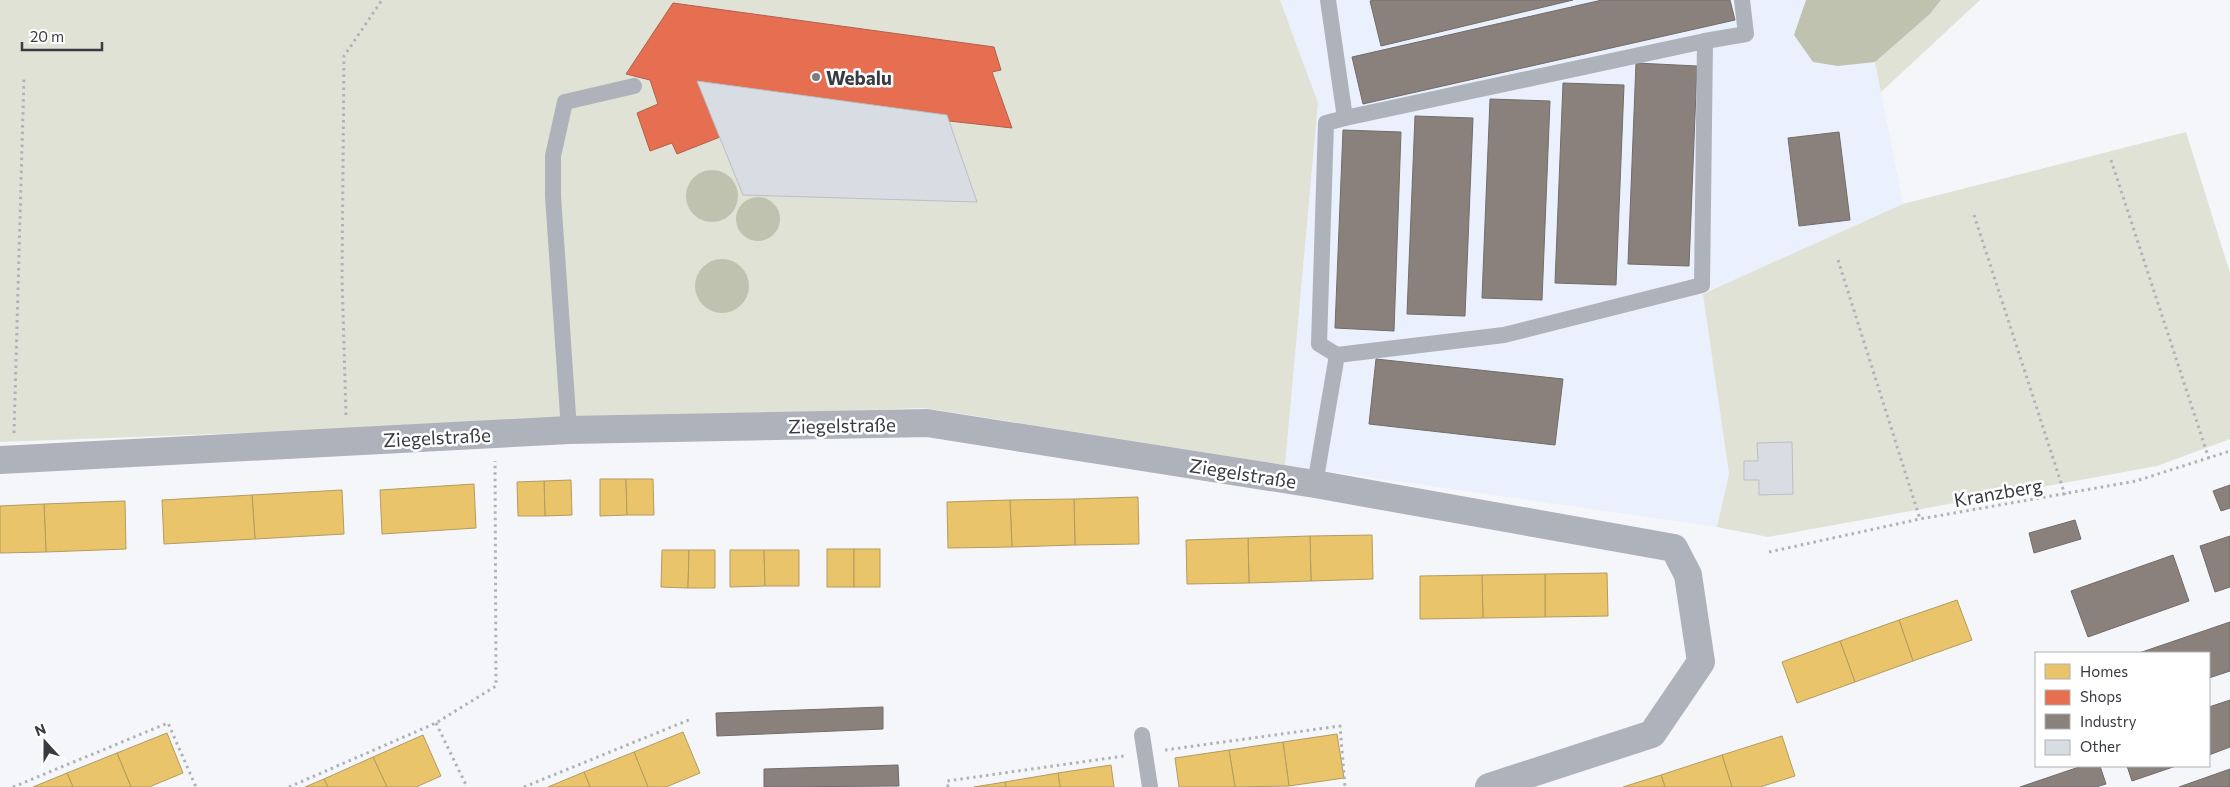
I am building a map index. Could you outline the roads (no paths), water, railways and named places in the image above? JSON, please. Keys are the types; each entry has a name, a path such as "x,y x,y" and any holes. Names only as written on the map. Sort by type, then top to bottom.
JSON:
{"street":[{"name":"Ziegelstraße","path":"7,460 569,430 927,423 1315,484 1674,548 1688,575 1701,662 1652,734 1489,787"}],"lane":[{"path":"1328,0 1345,118"},
{"path":"1704,41 1702,286 1504,335 1337,355 1319,344 1326,123 1704,41 1746,34 1742,0"},
{"path":"569,430 553,196 553,156 565,102 634,86"},
{"path":"1315,484 1337,355"},
{"path":"1142,735 1150,787"}],"place":[{"name":"Webalu","path":"816,77"}]}
